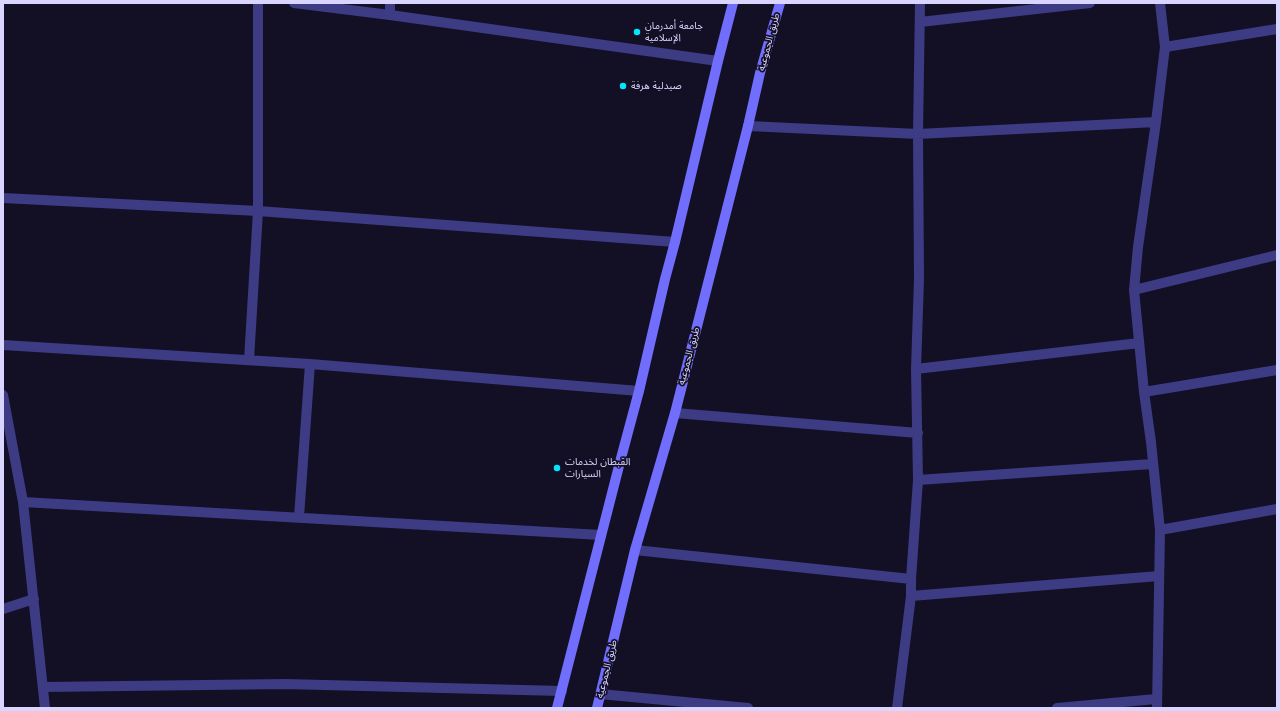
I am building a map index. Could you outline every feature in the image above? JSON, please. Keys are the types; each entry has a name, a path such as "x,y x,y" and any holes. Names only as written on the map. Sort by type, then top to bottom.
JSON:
{"main road":[{"path":"557,708 639,391 733,3"},
{"name":"طريق الجموعية","path":"597,708 635,550 674,413 748,126 760,73 780,3"}],"street":[{"path":"249,360 258,211 258,3"},
{"path":"294,3 718,61"},
{"path":"390,3 390,15"},
{"path":"897,708 911,596 918,480 916,369 919,278 918,134 920,3"},
{"path":"920,22 1090,3"},
{"path":"1057,708 1156,704 1160,530 1134,290 1138,247 1156,122 1164,47 1160,3"},
{"path":"1164,47 1277,29"},
{"path":"748,126 918,134 1156,122"},
{"path":"3,198 258,211 675,242"},
{"path":"1134,290 1277,255"},
{"path":"916,369 1139,343"},
{"path":"3,345 310,364 639,391"},
{"path":"299,517 310,364"},
{"path":"1144,392 1277,370"},
{"path":"4,402 23,502 45,708"},
{"path":"674,413 918,433"},
{"path":"918,480 1152,464"},
{"path":"23,502 602,535"},
{"path":"1160,530 1277,509"},
{"path":"635,550 911,579"},
{"path":"911,596 1159,576"},
{"path":"3,609 34,599"},
{"path":"43,687 285,684 562,691"},
{"path":"600,694 748,708"}],"place":[{"name":"جامعة أمدرمان الإسلامية","path":"637,32"},
{"name":"صيدلية هرفة","path":"623,86"},
{"name":"القبطان لخدمات السيارات","path":"557,468"}]}
